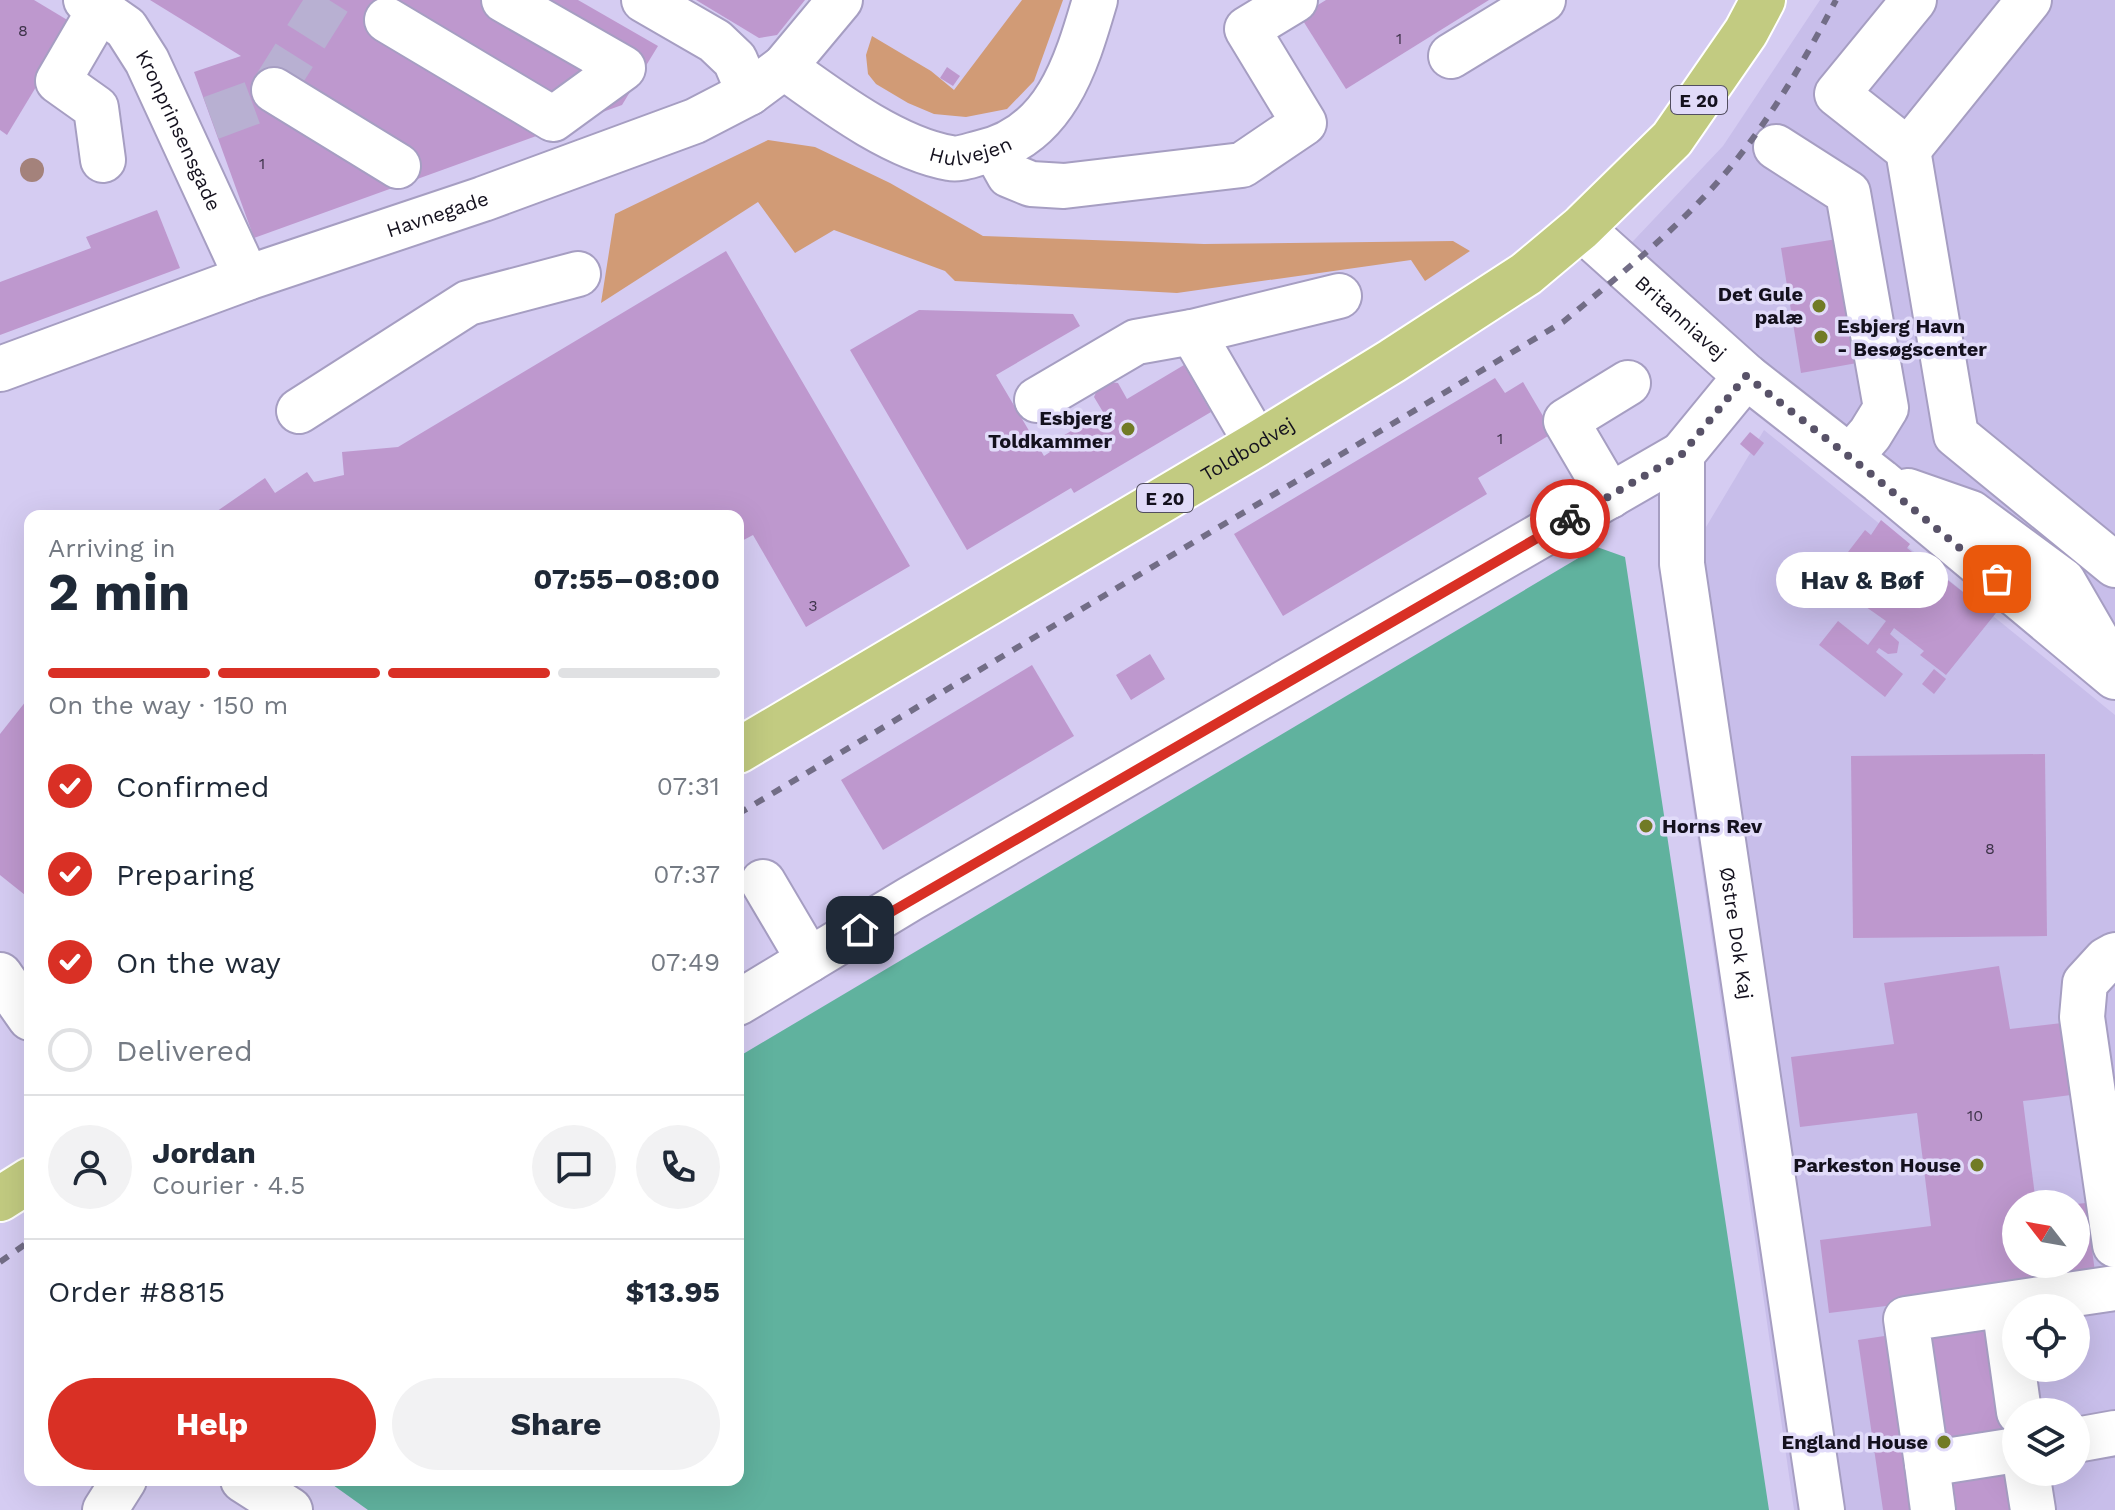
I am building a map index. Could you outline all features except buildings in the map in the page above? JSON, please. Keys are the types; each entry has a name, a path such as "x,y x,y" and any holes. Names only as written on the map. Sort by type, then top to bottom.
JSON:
{"main road":[{"name":"E 20","path":"1581,228 1672,139 1746,32 1763,0"},
{"name":"Toldbodvej","path":"744,747 1392,361 1526,274 1581,228"},
{"path":"0,1199 24,1184"}],"street":[{"path":"387,20 553,119 623,68 504,0"},
{"path":"644,0 715,41 735,60 749,93"},
{"name":"Havnegade","path":"0,369 247,278 483,199 695,121 749,93 784,67 840,0"},
{"name":"Hulvejen","path":"784,67 849,113 920,149 953,159 995,150 1027,133 1057,101 1084,39 1095,0"},
{"path":"995,150 1009,175 1031,184 1064,186 1242,165 1304,123 1247,29 1295,0"},
{"path":"1451,56 1543,0"},
{"path":"1914,0 1837,94 1908,150 1956,435 2115,565"},
{"path":"1908,150 2029,0"},
{"path":"93,4 58,81 96,108 103,160"},
{"name":"Kronprinsensgade","path":"93,4 126,28 195,124 247,278"},
{"path":"274,90 389,170"},
{"path":"1776,147 1848,193 1886,408 1870,434 1865,469"},
{"name":"Britanniavej","path":"1581,228 1746,376 1865,469 2115,674"},
{"path":"299,411 468,303 578,274"},
{"path":"1037,400 1136,342 1192,332 1339,296"},
{"path":"1192,332 1257,444"},
{"path":"744,999 910,899 1682,454 1746,376"},
{"path":"1610,496 1566,421 1628,383"},
{"name":"Østre Dok Kaj","path":"1682,454 1682,564 1822,1510"},
{"path":"763,882 809,960"},
{"path":"2115,955 2106,960 2085,983 2082,1017 2115,1245"},
{"path":"0,975 24,1009"},
{"path":"2076,1294 2115,1288"},
{"path":"1933,1510 1906,1319 2002,1305"},
{"path":"2090,1437 2115,1433"},
{"path":"1927,1464 2002,1452"},
{"path":"105,1510 120,1486"},
{"path":"252,1486 290,1510"},
{"path":"2029,1486 2033,1510"}],"shaded area":[{"path":"1022,0 1063,0 1034,81 1007,109 966,117 934,114 876,84 868,74 866,55 872,36 931,71 954,90"},
{"path":"1820,0 2115,0 2115,653 1619,256 1723,146"},
{"path":"768,140 815,147 890,183 983,236 1204,244 1453,241 1470,251 1425,281 1411,260 1177,293 955,281 945,271 834,230 795,253 758,202 601,303 615,214"},
{"path":"1764,430 2115,715 2115,1510 1794,1510 1663,599"},
{"path":"1597,547 1625,557 1769,1510 368,1510 334,1486 744,1486 744,1053"}],"tunnel":[{"path":"211,118 268,97 329,0"}],"railway":[{"path":"744,810 1563,322 1667,233 1721,179 1776,105 1836,0"},
{"path":"0,1262 24,1245"}],"way so far":[{"path":"1570,519 1682,454 1746,376 1865,469 1997,579"}],"place":[{"name":"Det Gule palæ","path":"1819,306"},
{"name":"Esbjerg Havn - Besøgscenter","path":"1821,337"},
{"name":"Esbjerg Toldkammer","path":"1128,429"},
{"name":"Hav & Bøf","path":"1997,579"},
{"name":"Horns Rev","path":"1646,826"},
{"name":"Parkeston House","path":"1977,1165"},
{"name":"England House","path":"1944,1442"}],"route":[{"path":"860,930 1570,519"}]}
